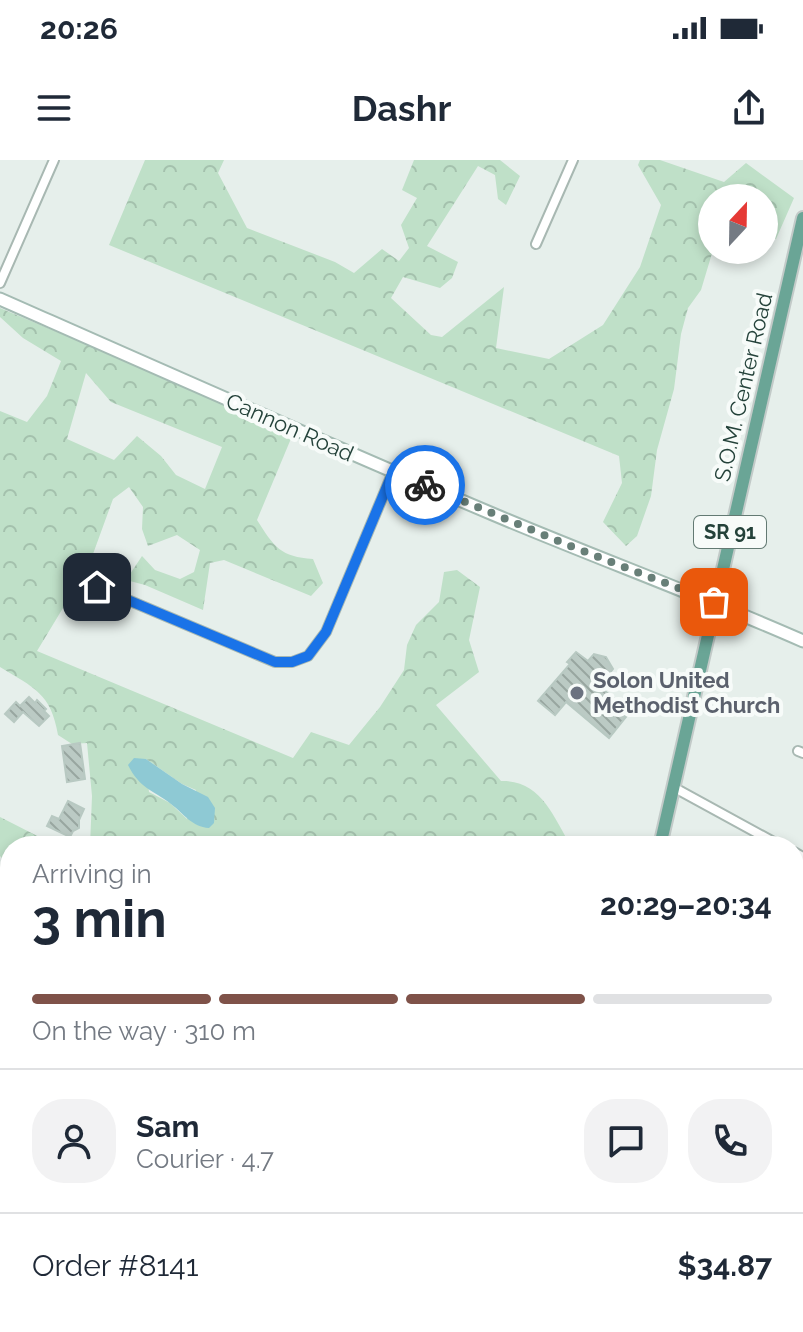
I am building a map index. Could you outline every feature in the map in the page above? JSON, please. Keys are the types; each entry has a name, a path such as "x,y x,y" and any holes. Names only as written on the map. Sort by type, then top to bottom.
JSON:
{"main road":[{"name":"S.O.M. Center Road","path":"662,836 803,218"},
{"name":"Cannon Road","path":"0,299 393,472 803,641"}],"street":[{"path":"0,283 54,160"},
{"path":"536,244 573,160"},
{"path":"97,587 275,662 292,662 308,656 326,632 393,472"},
{"path":"673,787 754,836"}],"green space":[{"path":"145,160 224,160 218,173 247,228 335,262 354,273 382,249 399,261 409,248 401,225 417,198 402,190 414,160 500,160 520,176 506,205 498,199 495,175 478,166 427,246 458,262 452,278 440,288 403,277 391,298 431,335 442,337 504,287 496,348 549,359 603,325 640,267 661,205 638,165 640,160 660,160 724,182 746,163 775,184 698,184 698,264 709,264 701,290 688,308 681,334 674,389 657,450 651,496 637,536 626,546 603,522 622,483 619,456 109,245"},
{"path":"778,186 794,198 778,234"},
{"path":"0,308 295,429 257,520 279,549 293,556 313,559 323,583 311,596 224,560 210,563 203,610 126,580 142,556 155,570 180,579 194,572 200,550 177,535 148,546 142,529 143,507 129,487 113,499 89,565 37,651 293,758 311,732 349,745 380,707 404,670 407,645 416,625 439,602 444,572 457,570 480,587 469,640 479,672 436,705 501,781 515,782 536,793 565,836 90,836 92,796 87,743 72,744 58,735 46,701 0,667 0,411 27,422 47,396 61,361 23,338 0,317","holes":["86,373 111,402 222,447 205,489 176,475 161,456 137,436 114,460 67,439","146,759 196,790 187,819 170,803 149,792"]},
{"path":"0,817 37,836 0,836"}],"water":[{"path":"134,758 146,759 182,784 208,797 215,808 214,823 209,828 198,825 142,784 128,765"}],"building":[{"name":"Solon United Methodist Church","path":"576,652 588,661 594,654 606,657 613,669 599,686 630,712 609,738 566,702 555,715 538,701 570,664 567,662"},
{"path":"29,697 35,703 37,700 49,716 39,726 23,712 14,722 5,714 16,702 20,706"},
{"path":"80,743 85,779 67,782 62,746"},
{"path":"68,801 84,809 79,828 70,836 47,826 52,816 59,819"}],"way so far":[{"path":"425,485 714,602"}],"place":[{"name":"Solon United Methodist Church","path":"577,693"}],"route":[{"path":"97,587 275,662 292,662 308,656 326,632 393,472 425,485"}]}
